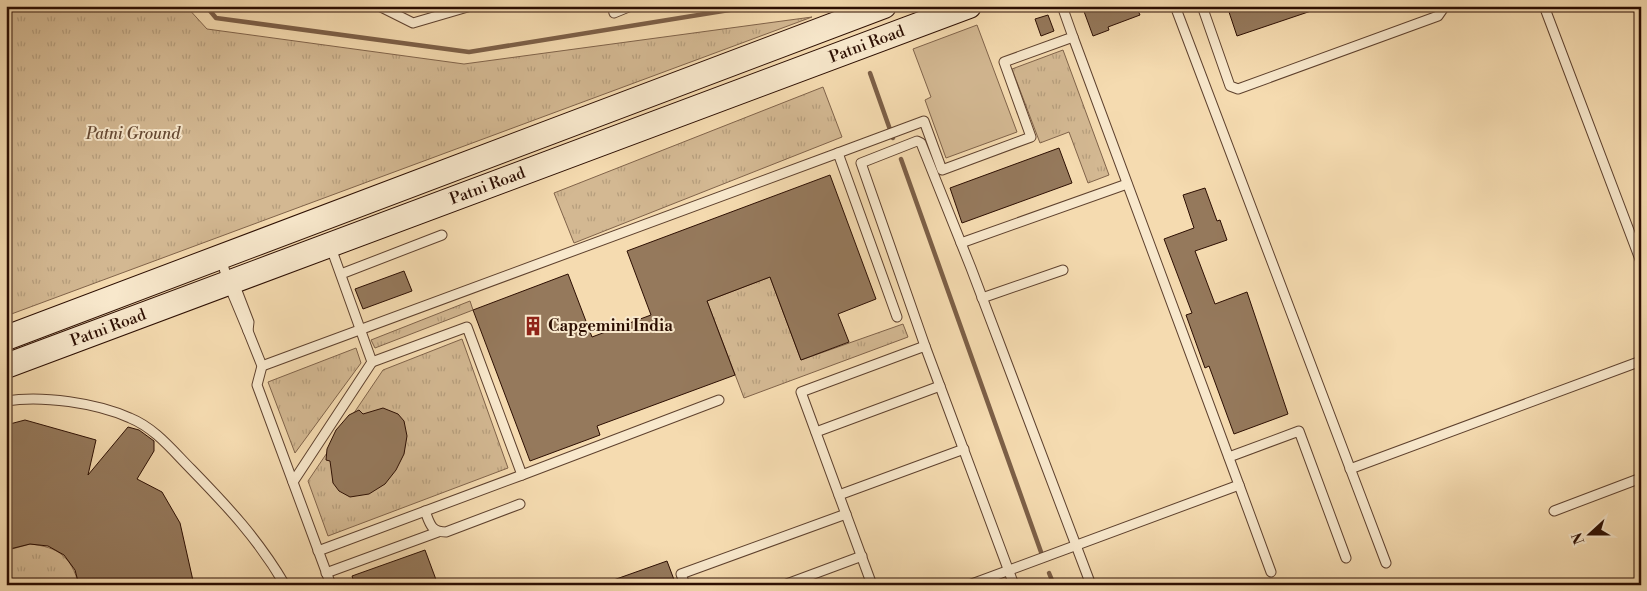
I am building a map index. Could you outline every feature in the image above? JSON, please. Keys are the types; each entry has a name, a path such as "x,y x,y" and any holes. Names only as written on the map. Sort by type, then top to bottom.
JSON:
{"main road":[{"name":"Patni Road","path":"6,366 968,6"},
{"name":"Patni Road","path":"6,338 871,8"}],"lane":[{"path":"379,6 413,23 471,6"},
{"path":"612,6 614,12 631,6"},
{"path":"1062,6 1271,572"},
{"path":"1175,6 1386,563"},
{"path":"1202,6 1224,74 1230,86 1238,89 1438,16 1445,6"},
{"path":"1544,6 1641,262"},
{"path":"262,366 924,121 942,170 1031,137 1004,62 1073,37"},
{"path":"861,163 910,143 917,141 921,144 982,298 1091,585"},
{"path":"858,146 861,163 940,386 1014,585"},
{"path":"838,153 897,317"},
{"path":"960,243 1127,184"},
{"path":"341,274 442,235"},
{"path":"330,245 372,362"},
{"path":"221,257 262,366 257,385 331,585"},
{"path":"982,298 1064,270"},
{"path":"293,482 372,362 467,327 522,475"},
{"path":"872,585 801,392 926,346"},
{"path":"1350,469 1640,362"},
{"path":"816,432 940,386"},
{"path":"6,402 46,400 95,408 131,418 152,430 242,521 285,585"},
{"path":"318,551 719,400"},
{"path":"1228,457 1299,431 1346,558"},
{"path":"839,495 964,449"},
{"path":"1554,511 1641,478"},
{"path":"969,585 1239,485"},
{"path":"326,573 438,532 446,532 520,504"},
{"path":"425,511 432,529 438,532"},
{"path":"685,585 681,574 846,514"},
{"path":"784,585 862,556"}],"green space":[{"name":"Patni Ground","path":"6,6 186,6 207,29 464,64 812,17 6,316"},
{"path":"977,25 1017,132 946,158 925,100 931,97 913,49"},
{"path":"1063,50 1109,175 1088,183 1069,132 1040,143 1012,69"},
{"path":"823,87 842,137 574,243 554,193"},
{"path":"770,277 801,360 903,324 908,337 744,398 707,301"},
{"path":"470,301 473,310 375,348 371,340"},
{"path":"462,339 508,468 328,536 308,481 383,370"},
{"path":"356,348 361,363 295,453 268,382"},
{"path":"30,544 40,545 62,555 72,567 79,585 6,585 6,553 12,549"}],"building":[{"path":"1082,6 1136,6 1140,15 1108,27 1109,30 1093,36"},
{"path":"1227,6 1320,6 1320,8 1237,36"},
{"path":"1048,15 1054,31 1041,36 1035,19"},
{"path":"1059,148 1072,183 962,223 950,188"},
{"name":"Capgemini India","path":"830,175 876,299 838,314 849,342 801,360 770,277 707,301 735,375 597,426 600,435 530,461 473,310 568,274 592,337 651,315 627,251"},
{"path":"1205,188 1217,221 1220,220 1227,240 1195,251 1215,304 1247,292 1288,414 1234,434 1209,366 1205,368 1186,315 1192,313 1164,239 1194,228 1183,195"},
{"path":"404,271 412,291 363,309 355,289"},
{"path":"383,408 398,414 404,421 407,436 404,454 396,470 385,484 369,494 350,497 339,491 333,483 330,461 326,460 327,449 336,430 349,415 359,410 363,414"},
{"path":"25,420 96,440 88,475 128,427 139,430 154,441 154,451 137,479 162,492 180,523 194,585 79,585 75,570 64,555 48,546 30,544 6,550 6,425"},
{"path":"425,550 438,585 355,585 352,576"},
{"path":"667,561 676,585 605,585 605,583"}],"waterway":[{"path":"206,6 216,18 469,52 754,6"},
{"path":"870,73 893,138"},
{"path":"901,159 1041,552"},
{"path":"1049,573 1054,585"}],"place":[{"name":"Capgemini India","path":"533,326"}]}
